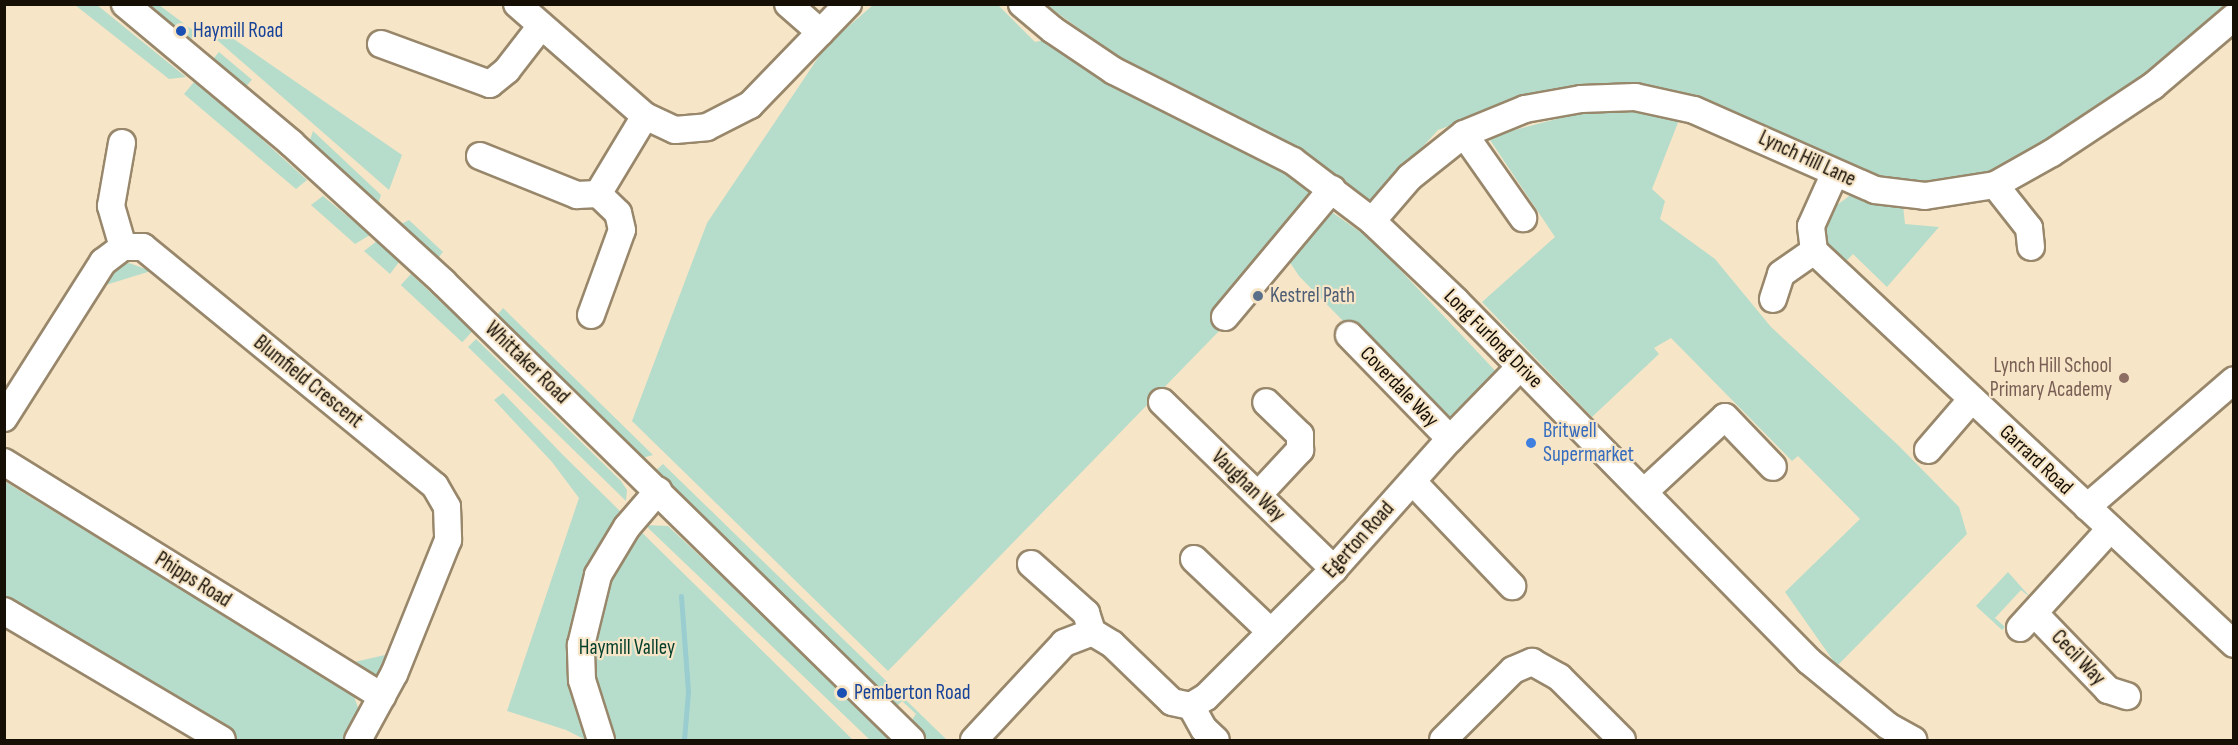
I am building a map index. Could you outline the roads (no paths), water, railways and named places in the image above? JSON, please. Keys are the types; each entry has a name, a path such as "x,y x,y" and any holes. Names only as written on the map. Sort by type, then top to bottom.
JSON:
{"street":[{"name":"Whittaker Road","path":"125,4 291,143 443,282 911,741"},
{"path":"517,4 645,116 675,130 707,127 750,105 848,4"},
{"path":"788,4 820,32"},
{"name":"Long Furlong Drive","path":"1022,4 1114,71 1247,135 1332,189 1372,221 1520,366 1809,661 1888,726 1913,741"},
{"name":"Lynch Hill Lane","path":"1372,221 1410,177 1464,134 1525,110 1581,99 1635,97 1694,111 1769,141 1834,175 1875,190 1925,196 1995,185 2052,153 2153,86 2234,17"},
{"path":"381,44 490,84 507,70 541,26"},
{"path":"598,194 645,116"},
{"path":"1464,134 1524,218"},
{"path":"4,418 103,262 123,247 111,206 122,142"},
{"path":"480,156 577,195 598,194 618,213 622,230 591,315"},
{"path":"1773,299 1771,275 1814,251 1811,226 1834,175"},
{"path":"1995,185 2029,228 2031,248"},
{"path":"1225,316 1332,189"},
{"name":"Blumfield Crescent","path":"123,247 143,247 435,486 447,507 448,540 382,696 358,741"},
{"name":"Garrard Road","path":"1814,251 2234,644"},
{"name":"Coverdale Way","path":"1349,335 1450,439"},
{"name":"Egerton Road","path":"1191,706 1206,697 1334,569 1450,439 1520,366"},
{"path":"2087,507 2232,384"},
{"path":"1926,448 1971,399"},
{"name":"Vaughan Way","path":"1162,402 1334,569"},
{"path":"1258,495 1300,450 1300,435 1266,402"},
{"path":"1644,492 1725,417 1773,467"},
{"name":"Phipps Road","path":"4,462 382,696"},
{"path":"1413,482 1512,585"},
{"path":"601,741 582,680 581,645 598,575 627,527 658,491"},
{"name":"Cecil Way","path":"2110,529 2027,620 2108,690 2127,696"},
{"path":"1194,559 1271,632"},
{"path":"1031,564 1086,613 1092,632 1112,644 1172,702 1191,706 1203,729 1216,741"},
{"path":"4,611 222,741"},
{"path":"974,741 1064,643 1092,632"},
{"path":"1443,741 1513,670 1532,662 1559,677 1622,741"}],"waterway":[{"path":"681,596 688,692 684,740"}],"place":[{"name":"Haymill Road","path":"181,31"},
{"name":"Kestrel Path","path":"1258,296"},
{"name":"Lynch Hill School Primary Academy","path":"2124,378"},
{"name":"Britwell Supermarket","path":"1531,443"},
{"name":"Pemberton Road","path":"842,693"}],"park label":[{"name":"Haymill Valley","path":"627,648"}]}
